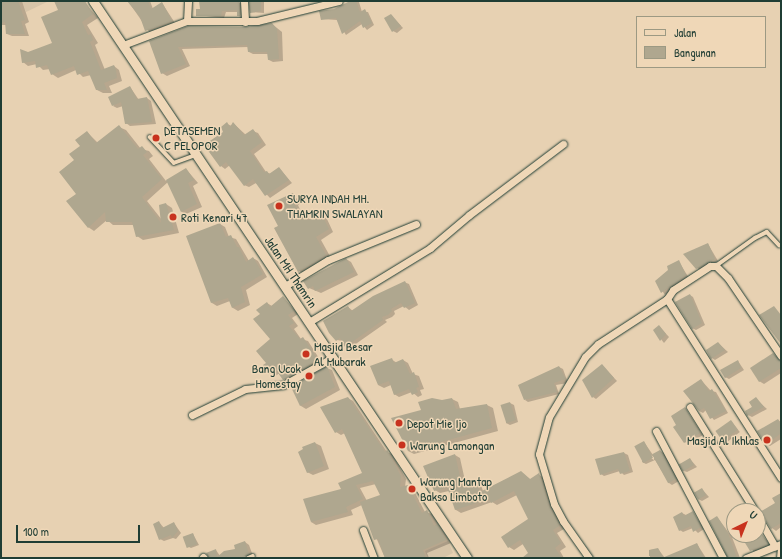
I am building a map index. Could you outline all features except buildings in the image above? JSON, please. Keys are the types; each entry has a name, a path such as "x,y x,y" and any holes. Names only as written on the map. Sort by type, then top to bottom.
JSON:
{"main road":[{"name":"Jalan MH Thamrin","path":"93,1 467,558"}],"street":[{"path":"187,21 188,1"},
{"path":"244,1 245,22"},
{"path":"123,45 187,21 245,22 285,16 339,1"},
{"path":"308,322 430,248 469,215 563,144"},
{"path":"285,286 334,257 416,224"},
{"path":"589,558 563,521 546,483 539,454 549,417 585,357 598,344 667,300 673,290 710,266 716,266 728,278 781,356"},
{"path":"667,300 781,478"},
{"path":"192,416 245,390 283,385 332,358"},
{"path":"690,407 750,503"},
{"path":"656,431 724,558"},
{"path":"766,528 779,545 780,558"},
{"path":"363,530 374,558"},
{"path":"746,558 779,545"}],"lane":[{"path":"150,137 174,163 197,155"},
{"path":"716,266 755,238 767,232 779,245"},
{"path":"248,558 253,556"}],"shaded area":[{"path":"22,1 49,1 26,12"},
{"path":"448,541 453,553 443,558 428,558 425,551"}],"place":[{"name":"DETASEMEN C PELOPOR","path":"156,138"},
{"name":"SURYA INDAH MH. THAMRIN SWALAYAN","path":"279,206"},
{"name":"Roti Kenari 47","path":"173,217"},
{"name":"Masjid Besar Al Mubarak","path":"306,354"},
{"name":"Bang Ucok Homestay","path":"309,376"},
{"name":"Depot Mie Ijo","path":"399,423"},
{"name":"Masjid Al Ikhlas","path":"767,440"},
{"name":"Warung Lamongan","path":"402,445"},
{"name":"Warung Mantap Bakso Limboto","path":"412,489"}]}
